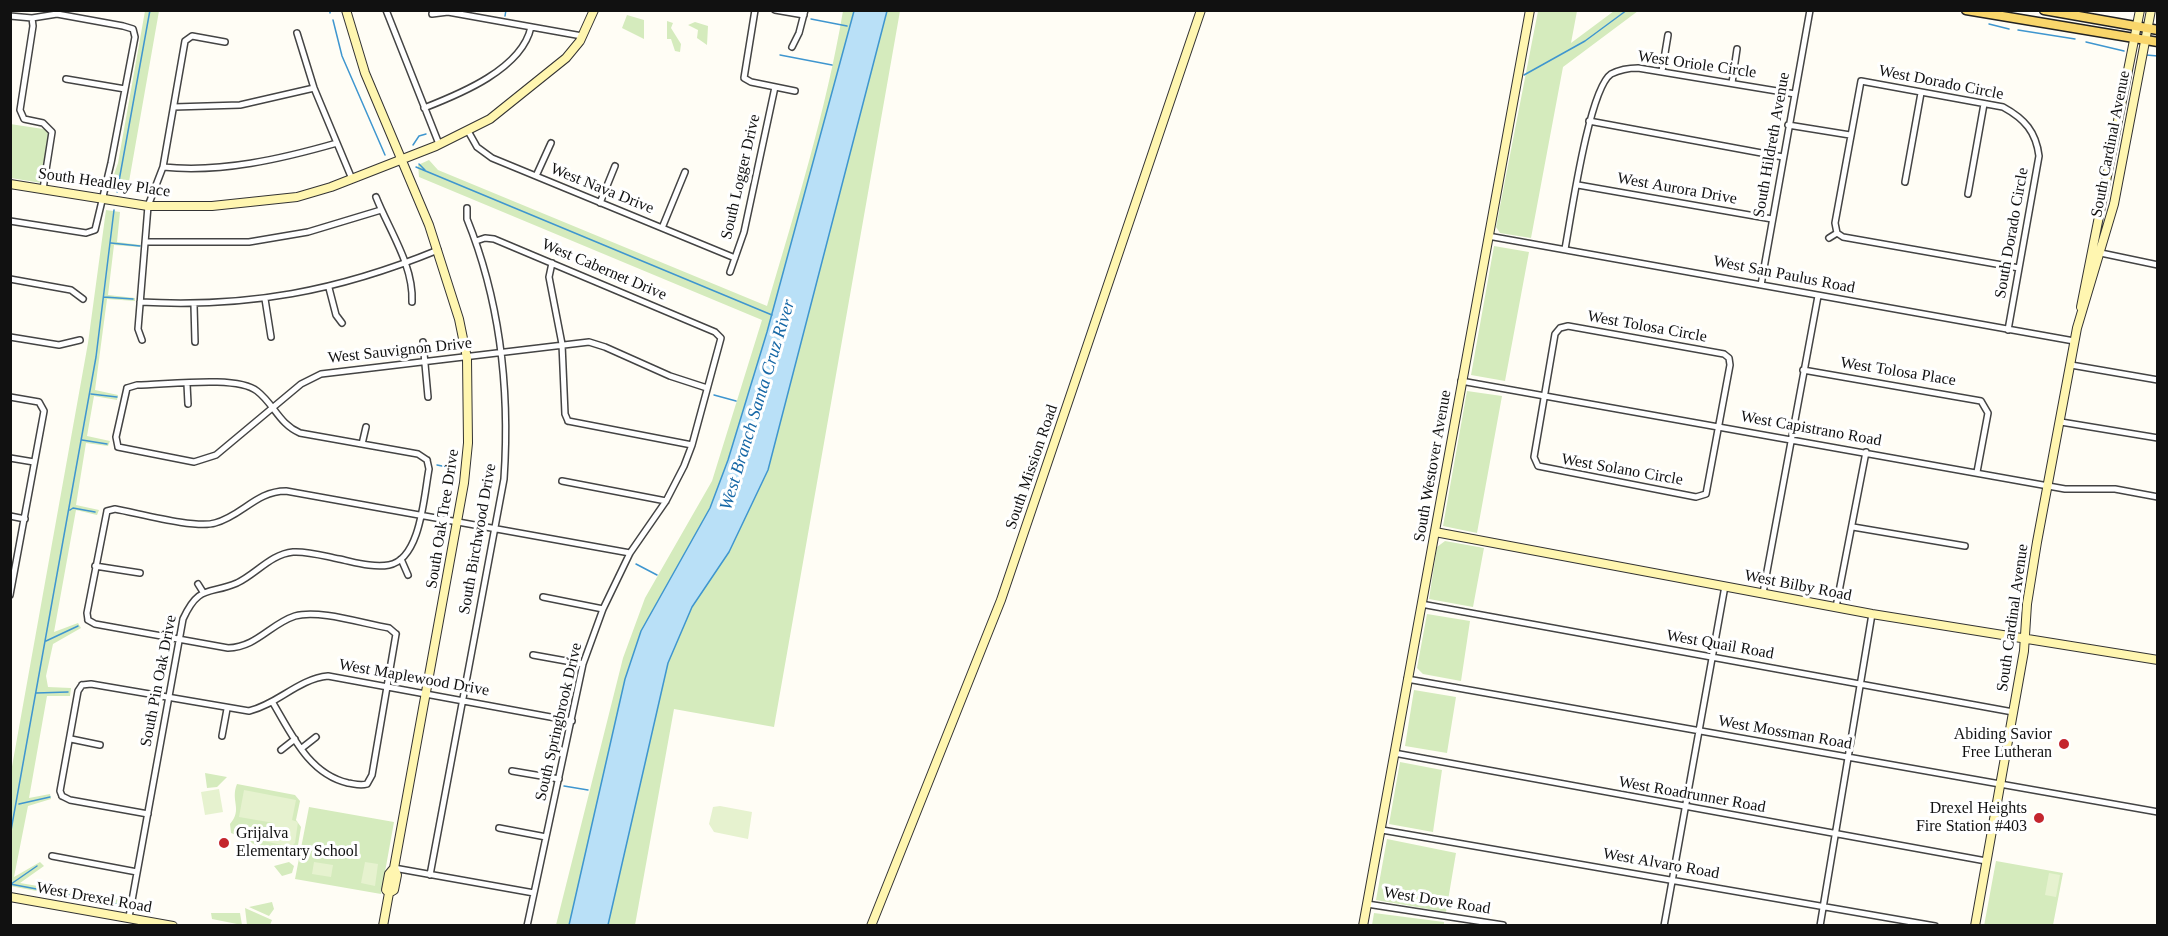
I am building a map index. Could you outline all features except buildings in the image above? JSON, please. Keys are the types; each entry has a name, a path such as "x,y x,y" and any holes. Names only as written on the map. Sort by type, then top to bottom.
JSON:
{"main road":[{"path":"1966,10 2157,42"},
{"path":"2044,10 2157,30"}],"street":[{"name":"South Oak Tree Drive","path":"346,10 365,73 438,250 459,319 467,358 468,443 458,521 394,868 397,875 394,890 389,893 383,926"},
{"path":"386,10 439,144"},
{"name":"South Headley Place","path":"10,184 148,206 212,206 297,197 352,179 439,144 468,131 510,105 550,73 582,36 594,10"},
{"path":"755,10 743,74 746,80 795,91"},
{"path":"775,10 805,13 792,46"},
{"name":"South Mission Road","path":"871,926 1001,600 1201,10"},
{"name":"South Westover Avenue","path":"1363,926 1530,10"},
{"name":"South Hildreth Avenue","path":"1761,285 1810,10"},
{"name":"South Cardinal Avenue","path":"2096,252 2140,10"},
{"name":"South Cardinal Avenue","path":"1975,926 2013,712 2027,604 2074,341 2096,252 2120,177 2151,10"},
{"path":"432,14 448,12 582,36"},
{"path":"10,16 32,18 57,14 133,29 135,37 97,225 91,233 10,221"},
{"path":"32,18 33,27 20,110 24,119 43,123 52,132 43,189"},
{"path":"424,108 463,93 490,76 525,46 531,27"},
{"path":"297,33 314,88 352,179"},
{"path":"1662,71 1668,35"},
{"path":"142,340 138,329 147,242 148,206 163,167 185,41 192,36 225,42"},
{"path":"1732,83 1737,49"},
{"name":"West Oriole Circle","path":"1565,249 1589,121 1599,92 1610,75 1629,68 1662,71 1795,94"},
{"path":"66,79 125,89"},
{"name":"West Dorado Circle","path":"1850,135 1861,81 2003,107 2015,114"},
{"name":"South Logger Drive","path":"730,272 756,185 775,87"},
{"path":"174,107 240,105 314,88"},
{"path":"1905,182 1921,93"},
{"path":"1968,194 1984,104"},
{"name":"South Dorado Circle","path":"2008,330 2039,156 2036,137 2015,114"},
{"path":"1589,121 1783,157"},
{"path":"1788,124 1850,135 1835,223 1837,233 1843,237 2019,268"},
{"name":"West Nava Drive","path":"468,131 484,153 735,258"},
{"path":"163,167 199,168 242,165 292,156 337,143"},
{"path":"536,176 551,143"},
{"path":"600,203 615,166"},
{"path":"662,228 685,172"},
{"name":"West Aurora Drive","path":"1578,185 1772,219"},
{"path":"376,197 405,264 412,289 412,302"},
{"name":"South Birchwood Drive","path":"430,875 504,479 506,446 507,394 495,304 467,219 467,208"},
{"path":"147,242 249,242 308,232 381,210"},
{"path":"1829,238 1837,233"},
{"name":"West San Paulus Road","path":"1488,236 2074,341"},
{"name":"West Cabernet Drive","path":"476,241 489,238 720,336"},
{"path":"140,302 194,304 266,299 328,288 405,264 438,250"},
{"path":"2096,252 2157,265"},
{"path":"552,263 549,277 562,344 567,422 692,445"},
{"path":"10,279 71,290 83,299"},
{"path":"328,288 336,315 342,323"},
{"path":"1763,593 1818,296"},
{"path":"266,299 270,337"},
{"path":"194,304 195,342"},
{"name":"West Tolosa Circle","path":"1545,396 1558,325 1724,354 1730,358"},
{"name":"South Springbrook Drive","path":"527,926 583,664 603,609 630,553 666,501 692,445 720,336"},
{"path":"10,337 58,345 80,340"},
{"path":"423,342 428,398"},
{"name":"West Sauvignon Drive","path":"187,384 126,387 116,437 117,449 186,461 202,461 216,455 300,384 321,374 502,354 562,344 589,342 605,346 670,376 707,388"},
{"path":"1719,427 1730,358 1735,354"},
{"path":"2071,365 2157,380"},
{"name":"West Tolosa Place","path":"1803,370 1972,398 1986,405 1988,413 1977,472"},
{"name":"West Capistrano Road","path":"1461,381 2048,486 2082,491 2115,489 2157,497"},
{"path":"188,404 187,384 233,383 250,386 260,393 284,424 300,433 418,454 429,458 413,546 401,559 390,565 373,565 302,552 284,554 240,581 203,592 198,584"},
{"name":"West Solano Circle","path":"1545,396 1534,457 1543,470 1696,497 1704,495 1708,490 1719,427"},
{"path":"10,397 37,402 43,406 44,416 10,595"},
{"path":"2061,422 2157,438"},
{"path":"362,444 366,427"},
{"path":"1836,607 1866,452"},
{"path":"10,458 34,462"},
{"path":"1530,468 1537,464"},
{"path":"562,482 666,501"},
{"path":"273,703 311,763 325,774 352,784 368,785 372,775 398,633 389,628 312,614 296,616 257,641 240,647 179,639 86,622 106,509 206,525 224,520 265,494 286,490 630,553"},
{"path":"1704,495 1708,502"},
{"path":"10,516 25,519"},
{"path":"1853,527 1965,546"},
{"name":"West Bilby Road","path":"1435,532 1872,614 2157,660"},
{"path":"401,559 408,575"},
{"path":"95,566 140,573"},
{"path":"1664,926 1725,586"},
{"name":"South Pin Oak Drive","path":"129,917 179,639 188,609 203,592"},
{"path":"543,597 603,609"},
{"name":"West Quail Road","path":"1421,604 2013,712"},
{"path":"1820,926 1872,614"},
{"path":"532,655 583,664"},
{"name":"West Maplewood Drive","path":"70,739 81,684 249,711 273,703 315,677 328,676 572,722"},
{"name":"West Mossman Road","path":"1407,679 2000,786 2157,812"},
{"path":"222,736 227,709"},
{"path":"302,748 316,737"},
{"path":"100,745 70,739 60,797 148,814"},
{"path":"281,750 295,739"},
{"name":"West Roadrunner Road","path":"1394,753 1986,861"},
{"path":"512,771 559,779"},
{"path":"499,828 546,837"},
{"name":"West Alvaro Road","path":"1382,830 1935,926"},
{"path":"52,856 137,872"},
{"path":"394,868 534,893"},
{"name":"West Drexel Road","path":"10,897 173,926"},
{"name":"West Dove Road","path":"1366,904 1503,925"}],"green space":[{"path":"145,11 159,11 127,193 109,189 118,163"},
{"path":"843,11 900,11 774,727 674,709 635,925 556,925 623,658 645,598 712,481 762,320 419,177 418,165 429,160 438,170 767,306 819,122"},
{"path":"1538,11 1577,11 1571,43 1614,11 1638,11 1563,67 1531,238 1500,233 1496,227"},
{"path":"627,15 644,20 644,39 622,28"},
{"path":"667,21 673,23 671,28 681,44 680,52 675,51 671,39 667,39"},
{"path":"695,22 708,26 707,45 697,38 698,30 688,25"},
{"path":"10,124 50,130 41,183 11,178"},
{"path":"106,210 120,212 117,242 141,245 139,247 114,245 108,295 135,298 135,301 107,299 95,390 118,395 117,400 94,396 87,436 110,441 108,446 86,443 76,505 99,510 97,515 76,510 54,632 78,623 81,628 53,644 46,676 48,687 71,688 70,696 47,696 29,798 50,794 51,799 28,806 14,877 40,862 44,866 20,883 121,900 116,906 10,886 11,772 88,343"},
{"path":"1494,246 1529,252 1505,381 1471,375"},
{"path":"1467,391 1502,396 1477,533 1443,526"},
{"path":"1445,541 1484,548 1473,607 1429,599 1437,547"},
{"path":"1427,614 1470,621 1461,681 1423,674 1417,668"},
{"path":"1414,690 1456,697 1447,753 1405,746"},
{"path":"1400,762 1442,770 1433,832 1389,824"},
{"path":"205,773 227,777 217,787 207,788"},
{"path":"237,784 295,795 300,801 296,820 301,827 298,845 270,850 231,833 230,824 236,814"},
{"path":"219,789 223,812 205,815 201,792"},
{"path":"244,790 296,800 292,820 298,822 295,843 291,847 264,841 267,831 274,823 239,817"},
{"path":"720,806 752,812 748,839 714,832 709,824 713,807"},
{"path":"309,807 394,822 381,894 295,879"},
{"path":"1387,839 1456,853 1446,912 1376,900"},
{"path":"1996,861 2063,873 2053,925 1984,926"},
{"path":"289,862 294,866 292,873 282,876 274,866"},
{"path":"314,862 333,865 331,877 312,874"},
{"path":"365,862 378,864 375,886 361,883"},
{"path":"2049,873 2060,875 2056,897 2045,895"},
{"path":"272,902 274,909 269,916 249,907"},
{"path":"245,908 272,920 270,925 247,925"},
{"path":"211,913 240,913 242,925 212,919"},
{"path":"1374,913 1444,922 1444,925 1372,925"}],"water":[{"name":"West Branch Santa Cruz River","path":"854,11 887,11 768,470 729,552 692,607 668,663 608,925 569,925 625,679 641,631 710,508 728,460 767,332"}],"waterway":[{"path":"117,192 150,10"},
{"path":"505,16 506,10"},
{"path":"1524,75 1585,41 1627,10"},
{"path":"811,19 847,26"},
{"path":"333,20 342,56 385,155"},
{"path":"1989,24 2009,29"},
{"path":"2018,30 2075,39"},
{"path":"2086,42 2124,51"},
{"path":"780,55 832,65"},
{"path":"2146,55 2158,56"},
{"path":"413,145 419,136 426,134"},
{"path":"419,164 425,170"},
{"path":"416,167 772,315"},
{"path":"10,836 96,357 114,210"},
{"path":"111,243 140,246"},
{"path":"104,297 133,299"},
{"path":"91,394 117,397"},
{"path":"714,395 736,401"},
{"path":"82,440 107,444"},
{"path":"437,465 457,469"},
{"path":"70,510 73,508 95,512"},
{"path":"636,564 657,575"},
{"path":"46,641 78,626"},
{"path":"36,693 68,692"},
{"path":"564,786 588,790"},
{"path":"19,804 50,797"},
{"path":"11,884 37,866"},
{"path":"10,884 116,904"}],"place":[{"name":"Abiding Savior Free Lutheran","path":"2064,744"},
{"name":"Drexel Heights Fire Station #403","path":"2039,818"},
{"name":"Grijalva Elementary School","path":"224,843"}]}
